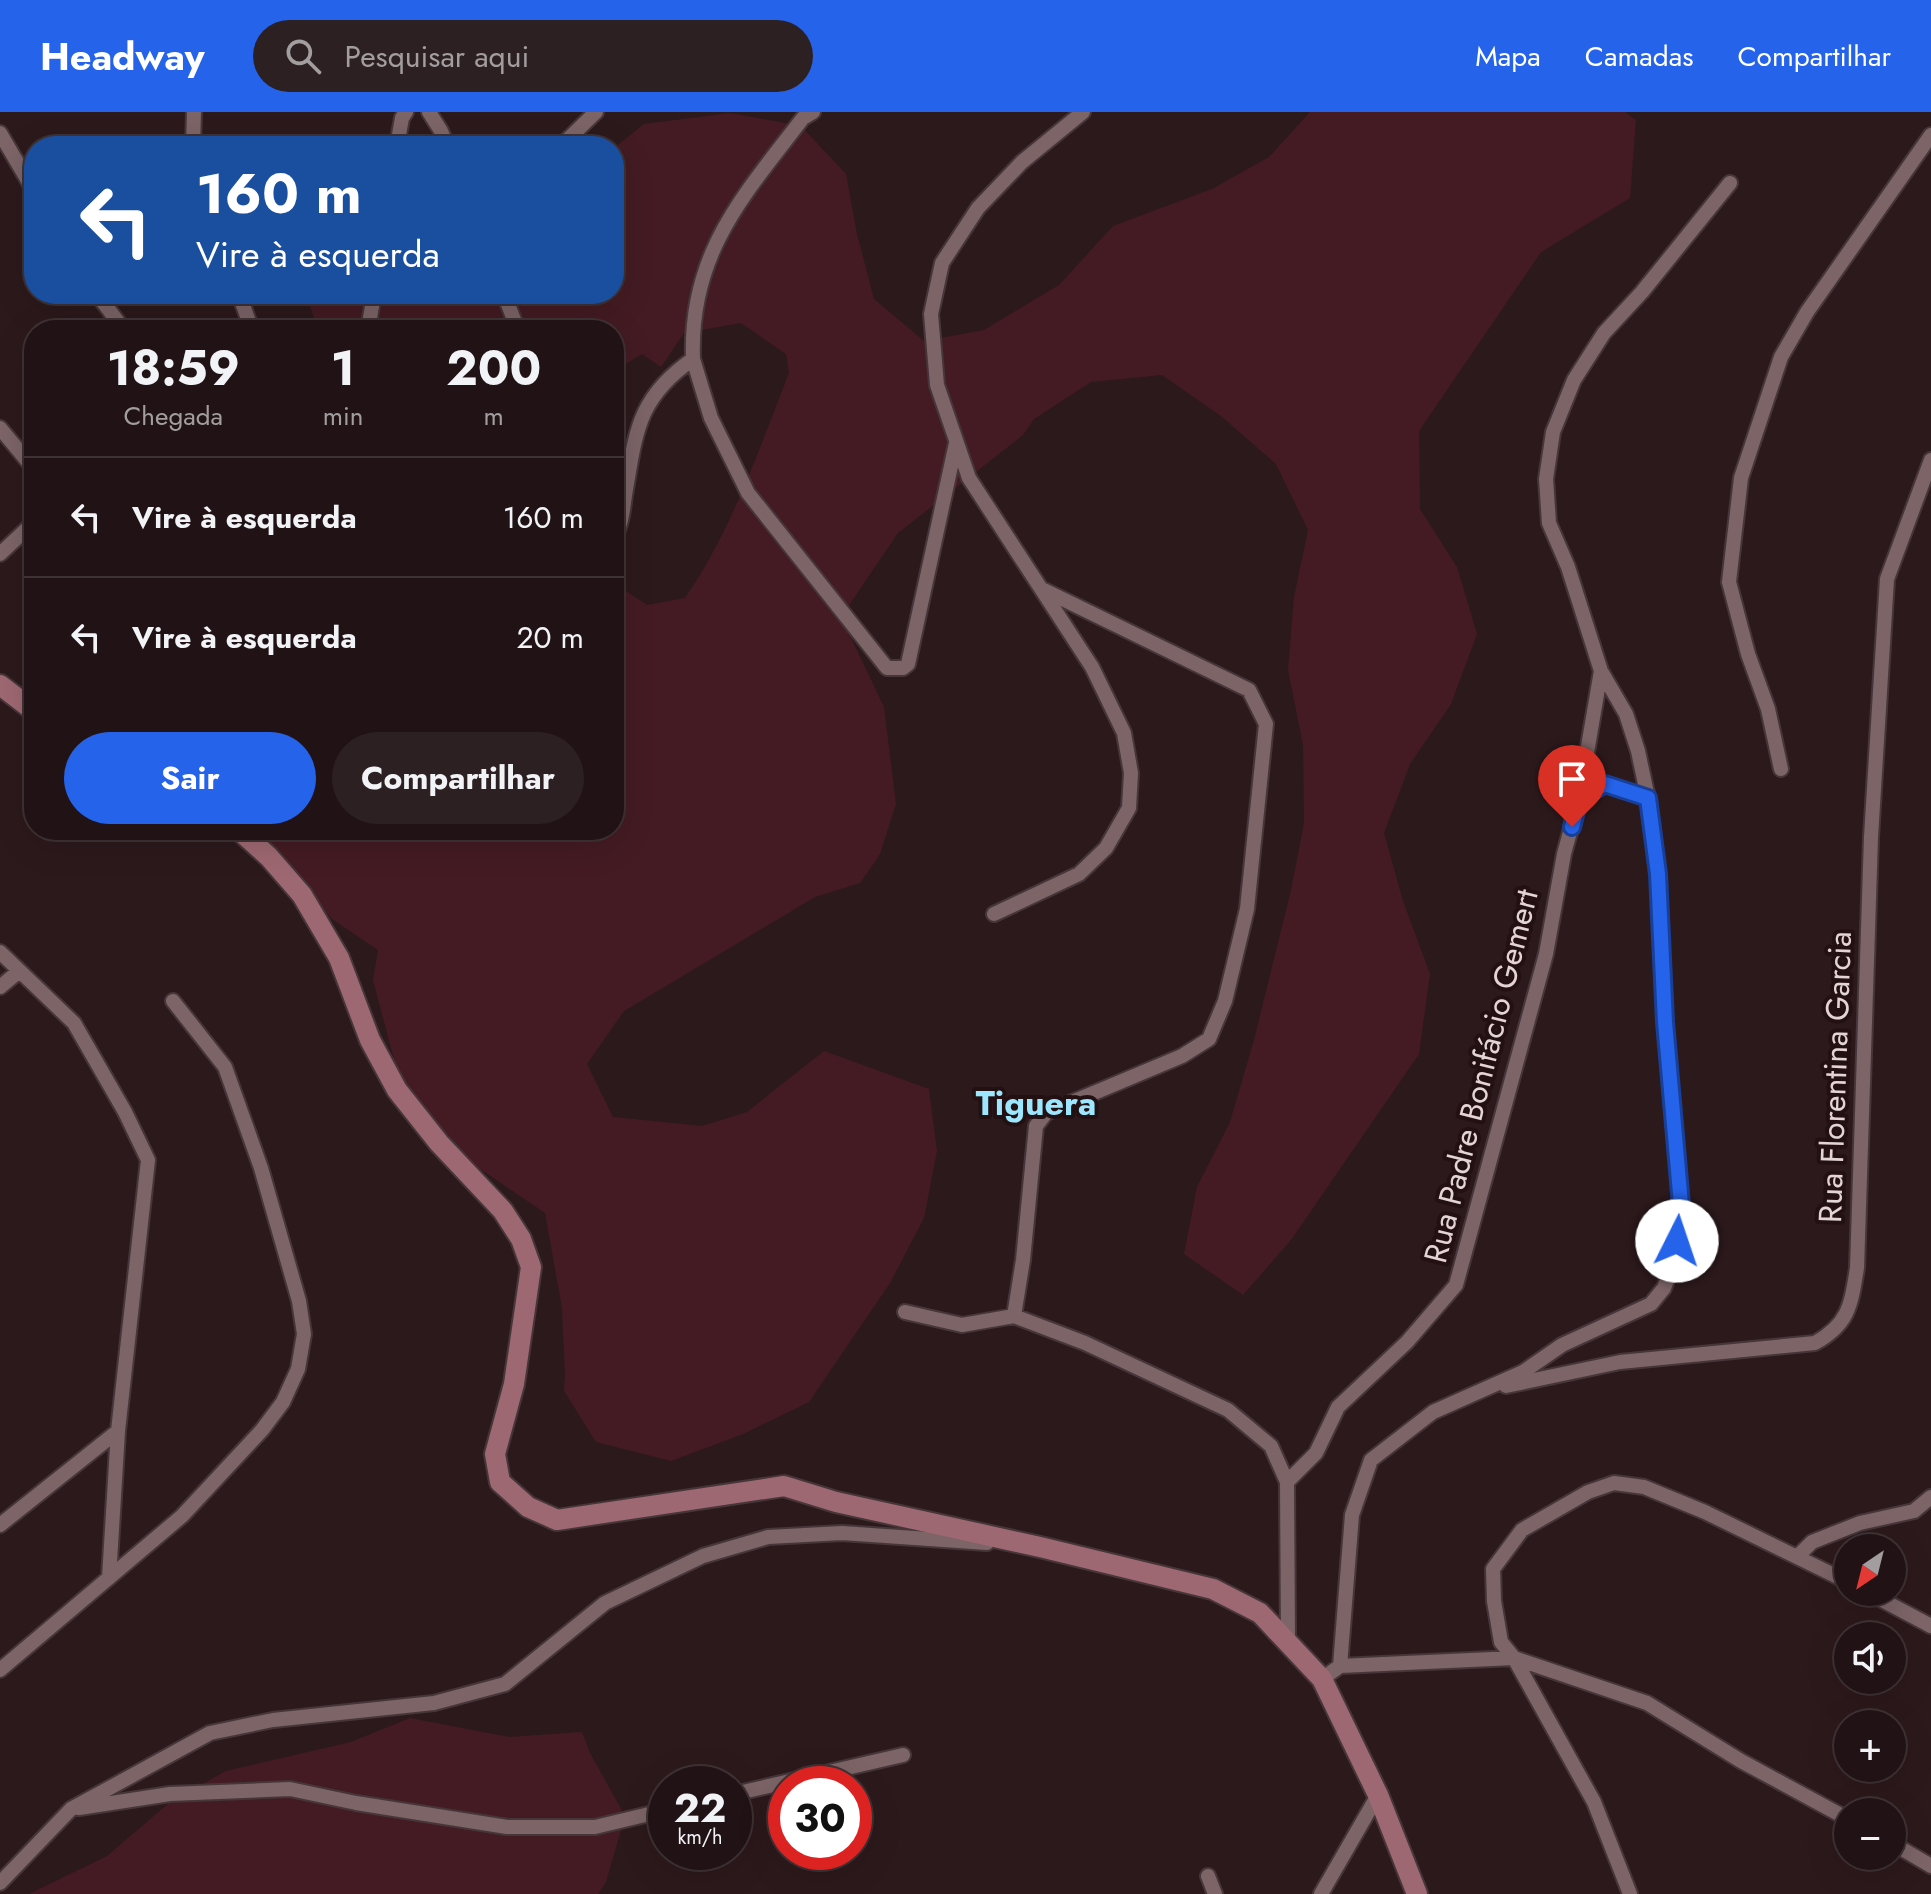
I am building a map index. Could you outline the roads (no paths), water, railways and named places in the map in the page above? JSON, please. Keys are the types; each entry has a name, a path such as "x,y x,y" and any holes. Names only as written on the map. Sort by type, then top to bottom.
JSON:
{"main road":[{"path":"0,685 24,703"},
{"path":"250,840 302,895 339,958 370,1040 397,1090 439,1143 503,1211 521,1239 531,1267 514,1384 495,1454 500,1482 528,1507 557,1520 784,1486 836,1502 1213,1589 1260,1613 1322,1679 1378,1795 1417,1894"}],"street":[{"path":"193,136 194,112"},
{"path":"400,136 406,112"},
{"path":"429,112 443,136"},
{"path":"571,136 596,112"},
{"path":"813,112 803,118 737,202 720,235 696,305 692,328 693,359 711,418 748,493 887,668 903,668 908,664 956,443"},
{"path":"994,914 1079,874 1106,848 1129,808 1131,773 1124,733 1092,667 969,478 937,385 931,314 942,263 978,208 1022,162 1083,112"},
{"path":"0,133 24,174"},
{"path":"1781,769 1768,709 1748,654 1729,582 1741,478 1781,357 1822,289 1931,135"},
{"path":"1340,1666 1352,1515 1371,1460 1433,1412 1523,1372 1562,1345 1651,1304 1664,1288 1673,1265 1682,1216 1665,1022 1658,874 1648,798 1626,714 1601,671 1568,567 1549,523 1546,479 1553,432 1574,380 1604,333 1642,292 1730,183"},
{"path":"624,497 631,450 643,413 662,384 693,359"},
{"path":"0,428 24,457"},
{"name":"Rua Florentina Garcia","path":"1474,1392 1620,1362 1815,1343 1833,1333 1847,1316 1857,1268 1871,837 1887,579 1931,460"},
{"path":"0,554 24,531"},
{"path":"1014,1316 1023,1260 1036,1126 1046,1113 1182,1056 1209,1039 1225,1001 1247,909 1266,724 1249,690 1041,589"},
{"name":"Rua Padre Bonifácio Gemert","path":"1287,1482 1316,1453 1338,1407 1407,1342 1456,1285 1546,954 1564,854 1579,799 1601,671"},
{"path":"1579,799 1605,784 1648,798"},
{"path":"0,952 74,1023 125,1112 148,1160 118,1431 109,1578"},
{"path":"0,987 18,972"},
{"path":"0,1670 182,1516 262,1430 283,1402 298,1369 304,1334 299,1301 261,1168 225,1067 173,1001"},
{"path":"905,1312 962,1325 1014,1316 1085,1343 1228,1410 1271,1446 1287,1482 1288,1641"},
{"path":"0,1525 118,1431"},
{"path":"1630,1894 1594,1802 1514,1658 1501,1642 1494,1601 1493,1569 1522,1530 1588,1492 1614,1483 1644,1487 1705,1512 1834,1575"},
{"path":"1798,1556 1812,1542 1860,1523 1914,1511 1931,1497"},
{"path":"0,1883 71,1809 210,1733 273,1720 434,1703 505,1684 605,1603 703,1556 768,1537 842,1533 1040,1547"},
{"path":"1893,1606 1931,1626"},
{"path":"1322,1679 1340,1666 1514,1658 1647,1703 1741,1761 1834,1811"},
{"path":"752,1790 903,1755"},
{"path":"71,1809 170,1794 290,1789 356,1803 507,1827 595,1827 648,1814"},
{"path":"1321,1894 1378,1795"},
{"path":"1906,1851 1931,1866"},
{"path":"1208,1876 1215,1894"}],"district":[{"name":"Tiguera","path":"1036,1103"}]}
